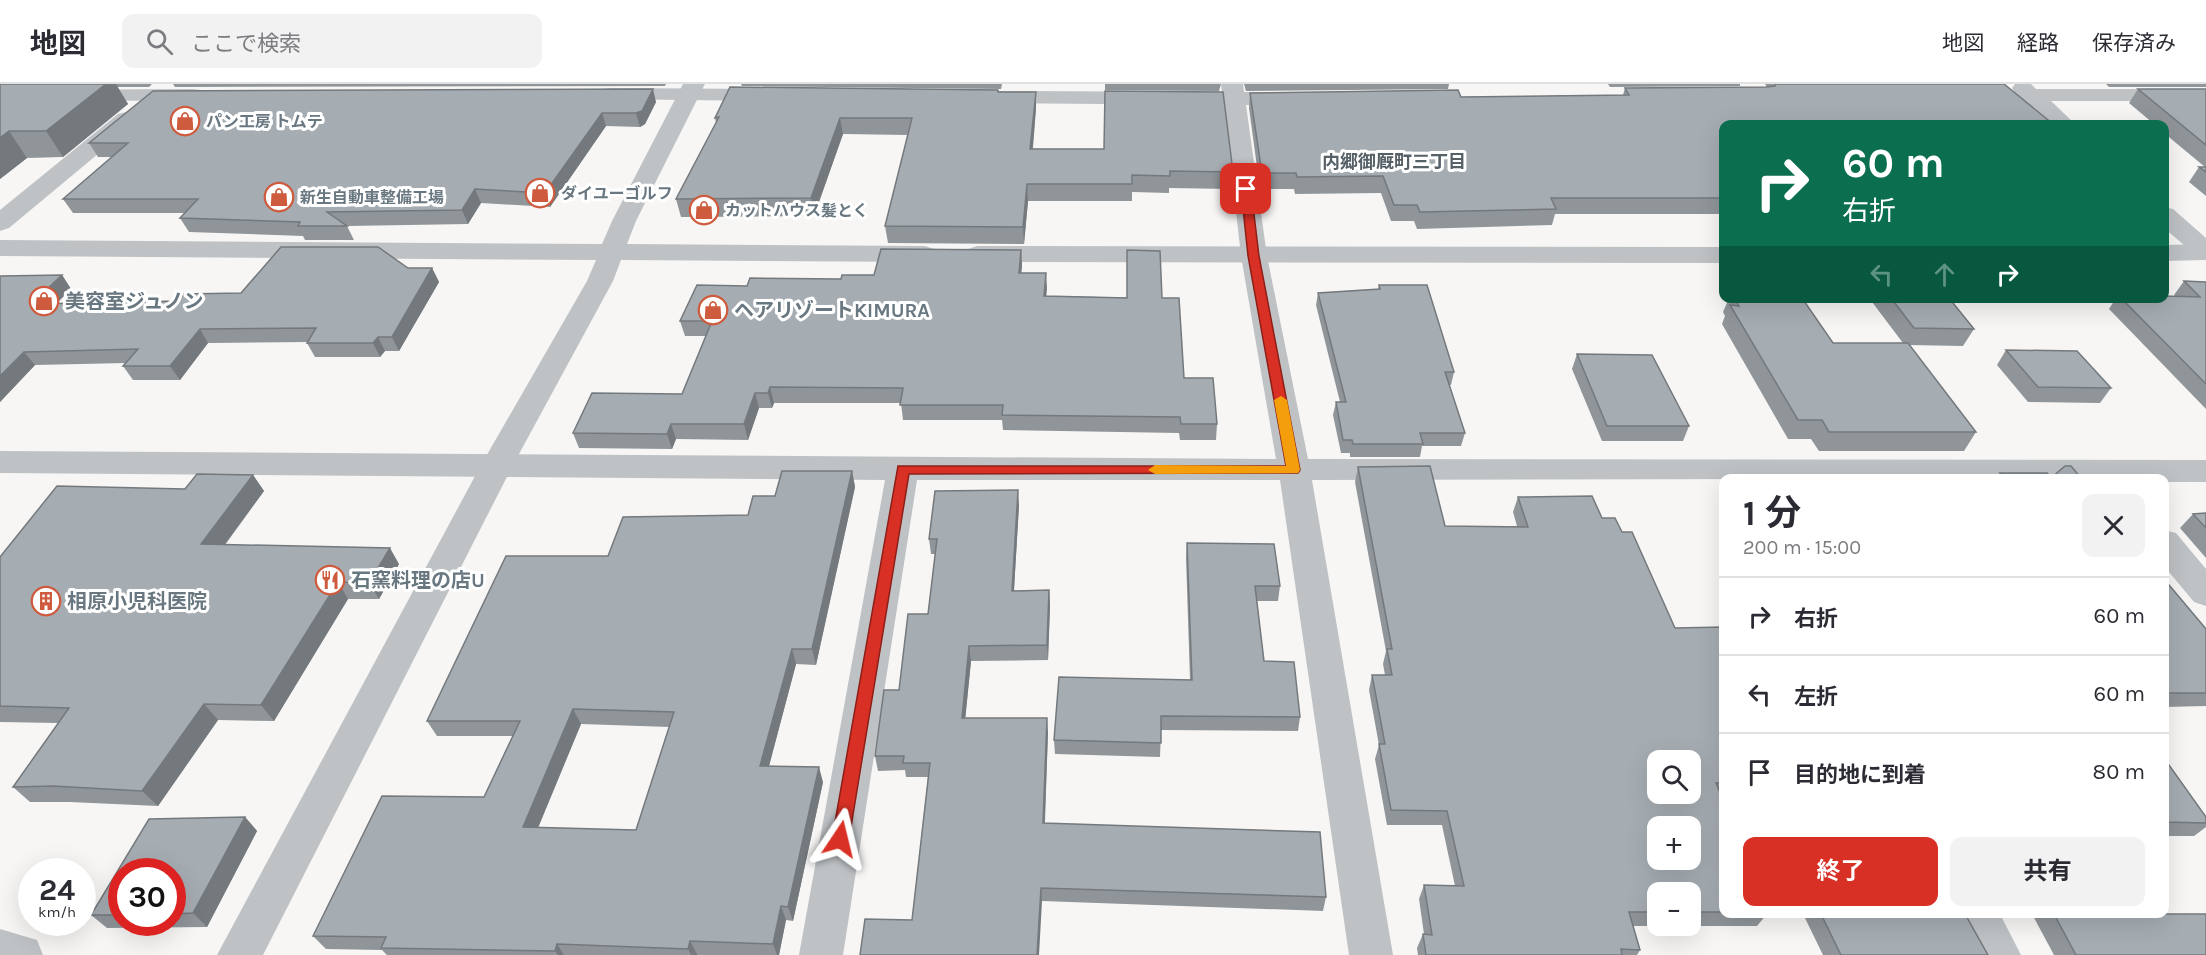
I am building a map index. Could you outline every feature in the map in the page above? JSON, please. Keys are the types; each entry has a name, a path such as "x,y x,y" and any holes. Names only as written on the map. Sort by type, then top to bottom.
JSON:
{"street":[{"path":"0,223 163,89"},
{"path":"0,96 163,89 215,94"},
{"path":"594,94 692,89 796,95"},
{"path":"238,955 497,465 600,281 624,220 692,89"},
{"path":"2025,89 2206,95"},
{"path":"2025,89 2060,120"},
{"path":"974,97 1234,92 1318,99"},
{"path":"1234,92 1254,256 1294,470 1371,955"},
{"path":"2169,219 2206,252"},
{"path":"0,248 1254,256 1719,255"},
{"path":"2169,252 2206,252"},
{"path":"0,462 1741,474 2109,474 2206,471"},
{"path":"821,955 903,470"},
{"path":"2169,548 2206,593"},
{"path":"1979,918 1999,955"},
{"path":"0,950 21,955"}],"building":[{"path":"0,84 106,84 46,131 9,131 0,138"},
{"path":"1776,84 2004,84 2048,120 1719,120 1719,198 1551,198 1556,209 1420,212 1417,205 1394,205 1383,176 1297,177 1296,173 1262,173 1250,93 1458,90 1461,97 1629,95 1625,88 1775,86"},
{"path":"730,87 1036,92 1030,149 1104,149 1105,91 1223,92 1233,172 1170,171 1170,176 1132,175 1132,184 1027,184 1023,227 885,226 912,118 840,118 811,198 676,199 719,117 715,118"},
{"path":"653,89 642,111 602,113 545,193 475,189 462,210 327,212 347,226 298,226 300,222 180,218 198,199 63,199 128,143 89,143 153,91"},
{"path":"2138,89 2206,89 2206,145"},
{"path":"281,247 378,247 408,268 432,268 392,337 378,337 373,343 307,343 316,328 200,329 170,366 123,366 138,349 24,352 0,376 0,276 62,275 31,304 178,301 184,294 241,293"},
{"path":"881,249 1021,250 1019,273 1046,273 1044,296 1127,298 1127,250 1160,251 1162,298 1179,298 1184,378 1213,378 1217,424 1181,424 1180,417 1002,415 1003,405 900,405 903,388 770,387 768,393 755,393 744,424 671,424 667,434 573,433 592,393 682,394 712,321 680,321 697,285 747,286 750,278 841,279 842,275 874,275"},
{"path":"2184,281 2206,282 2206,384 2126,303 2169,303 2169,296 2200,297"},
{"path":"1379,285 1427,285 1454,372 1445,372 1465,433 1420,433 1423,444 1353,444 1352,440 1343,440 1336,402 1346,402 1318,293 1380,289"},
{"path":"1737,303 1805,303 1833,343 1908,343 1976,432 1829,432 1822,420 1798,420 1730,305 1739,306"},
{"path":"1895,303 1953,303 1974,329 1914,328"},
{"path":"2006,350 2077,351 2111,388 2038,387"},
{"path":"1577,354 1652,355 1689,426 1607,426"},
{"path":"1430,466 1445,526 1528,527 1518,497 1592,496 1602,518 1615,518 1622,532 1632,532 1675,628 1719,627 1719,783 1716,783 1719,790 1719,912 1701,912 1701,882 1647,882 1647,912 1629,912 1640,950 1621,949 1622,955 1426,955 1423,934 1432,935 1424,885 1464,886 1447,811 1391,810 1379,744 1385,744 1372,675 1392,675 1387,649 1392,649 1358,467"},
{"path":"2065,466 2071,466 2078,474 2056,474"},
{"path":"782,471 852,471 812,649 792,649 760,766 819,767 788,907 781,906 773,944 690,941 688,949 557,944 555,951 381,948 386,937 313,936 382,796 484,797 520,721 427,721 506,556 608,556 623,517 748,515 753,496 775,496","holes":["573,709 674,712 636,830 523,827"]},
{"path":"2000,473 2047,473 2048,474"},
{"path":"197,474 253,475 201,544 390,548 369,583 338,582 261,705 204,704 142,791 53,786 13,787 69,708 0,706 0,557 57,486 185,489"},
{"path":"1018,490 1012,591 1049,590 1047,645 969,646 962,718 1047,718 1043,823 1320,832 1326,897 1041,888 1037,955 860,955 865,919 912,920 930,763 903,763 904,756 875,756 884,690 899,690 908,614 928,614 937,539 929,539 935,491"},
{"path":"2206,513 2206,528 2193,514"},
{"path":"1187,543 1274,544 1280,586 1255,586 1264,661 1294,662 1300,717 1161,716 1161,743 1054,740 1059,677 1192,680"},
{"path":"2169,585 2206,629 2206,693 2169,693"},
{"path":"2169,765 2206,817 2206,823 2169,822"},
{"path":"245,817 193,913 186,913 186,858 125,858 149,819"},
{"path":"108,887 108,915 96,915 96,907"},
{"path":"2169,914 2206,914 2206,955 2076,955 2056,918 2169,918"},
{"path":"1823,918 1967,918 1988,955 1841,955"}],"slow traffic":[{"path":"1155,470 1294,470 1281,400"}],"place":[{"name":"パン工房 トムテ","path":"185,121"},
{"name":"ダイユーゴルフ","path":"540,193"},
{"name":"新生自動車整備工場","path":"279,197"},
{"name":"カットハウス髪とく","path":"704,210"},
{"name":"美容室ジュノン","path":"44,301"},
{"name":"ヘアリゾートKIMURA","path":"713,310"},
{"name":"石窯料理の店U","path":"330,580"},
{"name":"相原小児科医院","path":"46,601"}],"district":[{"name":"内郷御厩町三丁目","path":"1394,162"}],"route":[{"path":"840,839 903,470 1294,470 1254,256 1246,189"}]}
